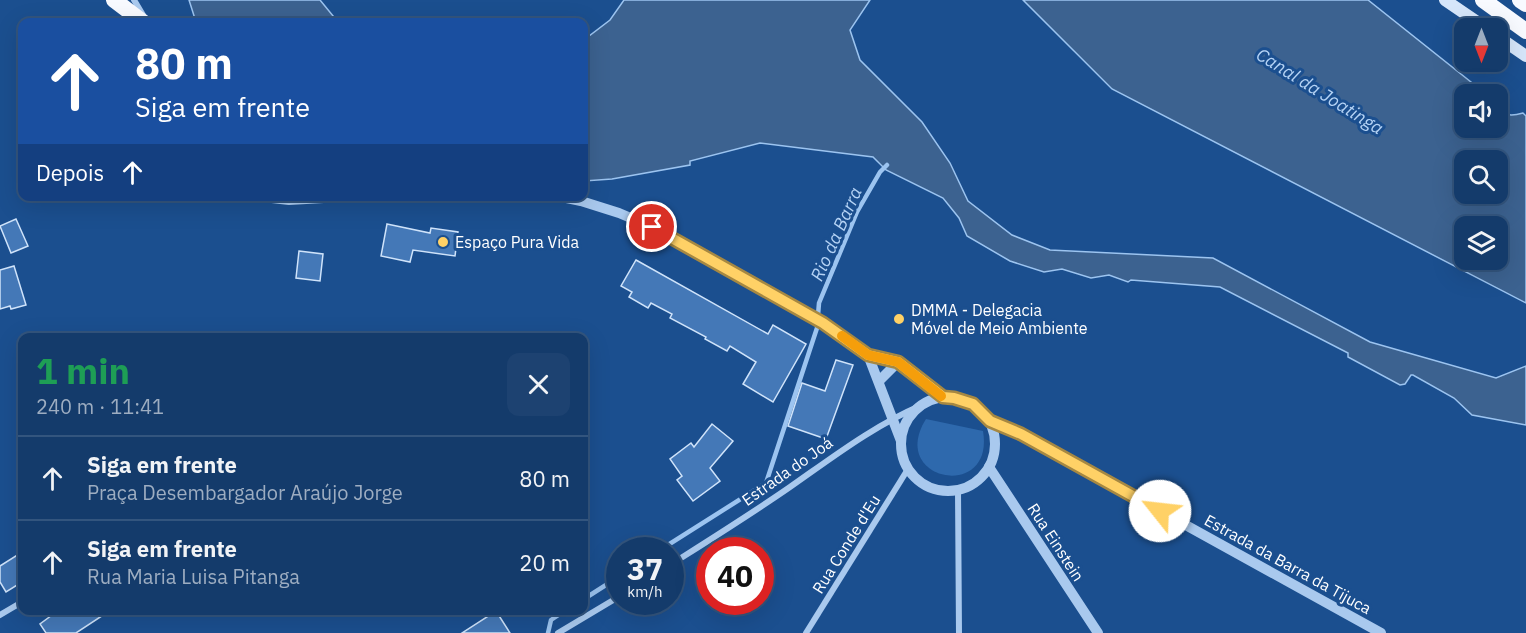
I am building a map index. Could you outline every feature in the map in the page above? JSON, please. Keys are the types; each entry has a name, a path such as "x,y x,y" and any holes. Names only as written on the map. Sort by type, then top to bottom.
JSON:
{"highway":[{"path":"114,0 139,18"},
{"path":"1483,0 1526,30"},
{"path":"1520,0 1526,4"}],"main road":[{"path":"1445,0 1471,18"},
{"path":"1508,44 1526,56"}],"street":[{"path":"134,0 143,18"},
{"path":"581,201 652,227 823,323 868,355 898,362 943,397"},
{"path":"868,355 901,442 908,469 922,483 940,490 958,490 976,482 989,467 995,444 990,421 973,404 943,397 922,405 907,421 901,442"},
{"path":"879,381 898,362"},
{"name":"Estrada do Joá","path":"684,556 727,530 861,436 892,418 922,405"},
{"name":"Estrada da Barra da Tijuca","path":"990,421 1021,434 1381,633"},
{"name":"Rua Einstein","path":"989,467 1098,633"},
{"name":"Rua Conde d'Eu","path":"807,633 908,469"},
{"path":"958,490 959,633"},
{"path":"0,615 18,604"},
{"path":"558,633 606,604"}],"shaded area":[{"path":"926,419 983,431 982,453 974,468 960,475 944,475 930,469 920,457 918,440"}],"water":[{"path":"189,0 320,0 335,18 195,18"},
{"path":"624,0 870,0 850,30 860,60 922,122 950,163 968,201 1012,235 1050,250 1213,258 1370,342 1496,378 1526,366 1526,425 1472,415 1454,398 1413,375 1405,384 1400,385 1348,357 1348,353 1220,287 1131,280 1128,282 1109,275 1091,278 1062,269 1044,272 1010,261 967,236 959,218 943,198 886,170 873,157 760,143 690,161 690,165 612,179 588,181 588,37 610,20"},
{"name":"Canal da Joatinga","path":"1023,0 1368,0 1454,69 1454,72 1458,72 1473,84 1454,84 1454,138 1508,138 1508,114 1523,113 1526,116 1526,303 1462,270 1508,270 1508,216 1454,216 1454,266 1112,89"}],"building":[{"path":"16,219 28,246 11,253 0,226"},
{"path":"387,224 430,233 431,228 458,232 455,256 413,250 410,262 381,256"},
{"path":"299,251 323,254 320,281 296,278"},
{"path":"636,260 768,334 773,325 806,344 773,402 743,384 756,362 730,346 727,351 705,339 706,337 670,318 672,314 651,303 648,308 629,297 632,292 621,286"},
{"path":"14,266 26,305 0,309 0,270"},
{"path":"836,360 853,365 826,439 788,426 802,383 825,391"},
{"path":"712,424 733,441 710,468 720,481 693,501 677,480 682,476 670,459 691,443 694,447"},
{"path":"18,555 18,584 6,592 0,582 0,566"},
{"path":"52,615 103,615 76,633 46,633 40,624"},
{"path":"490,615 499,615 510,633 462,633"}],"waterway":[{"name":"Rio da Barra","path":"681,537 766,483 817,328 819,303 857,212 880,172 887,165"},
{"name":"Rio da Barra","path":"588,596 606,585"},
{"name":"Rio da Barra","path":"548,633 551,620 558,615"}],"slow traffic":[{"path":"842,336 868,355 898,362 941,396"}],"place":[{"name":"Espaço Pura Vida","path":"443,242"},
{"name":"DMMA - Delegacia Móvel de Meio Ambiente","path":"899,319"}],"route":[{"path":"652,227 823,323 868,355 898,362 943,397 964,400 973,404 990,421 1021,434 1160,511"}]}
